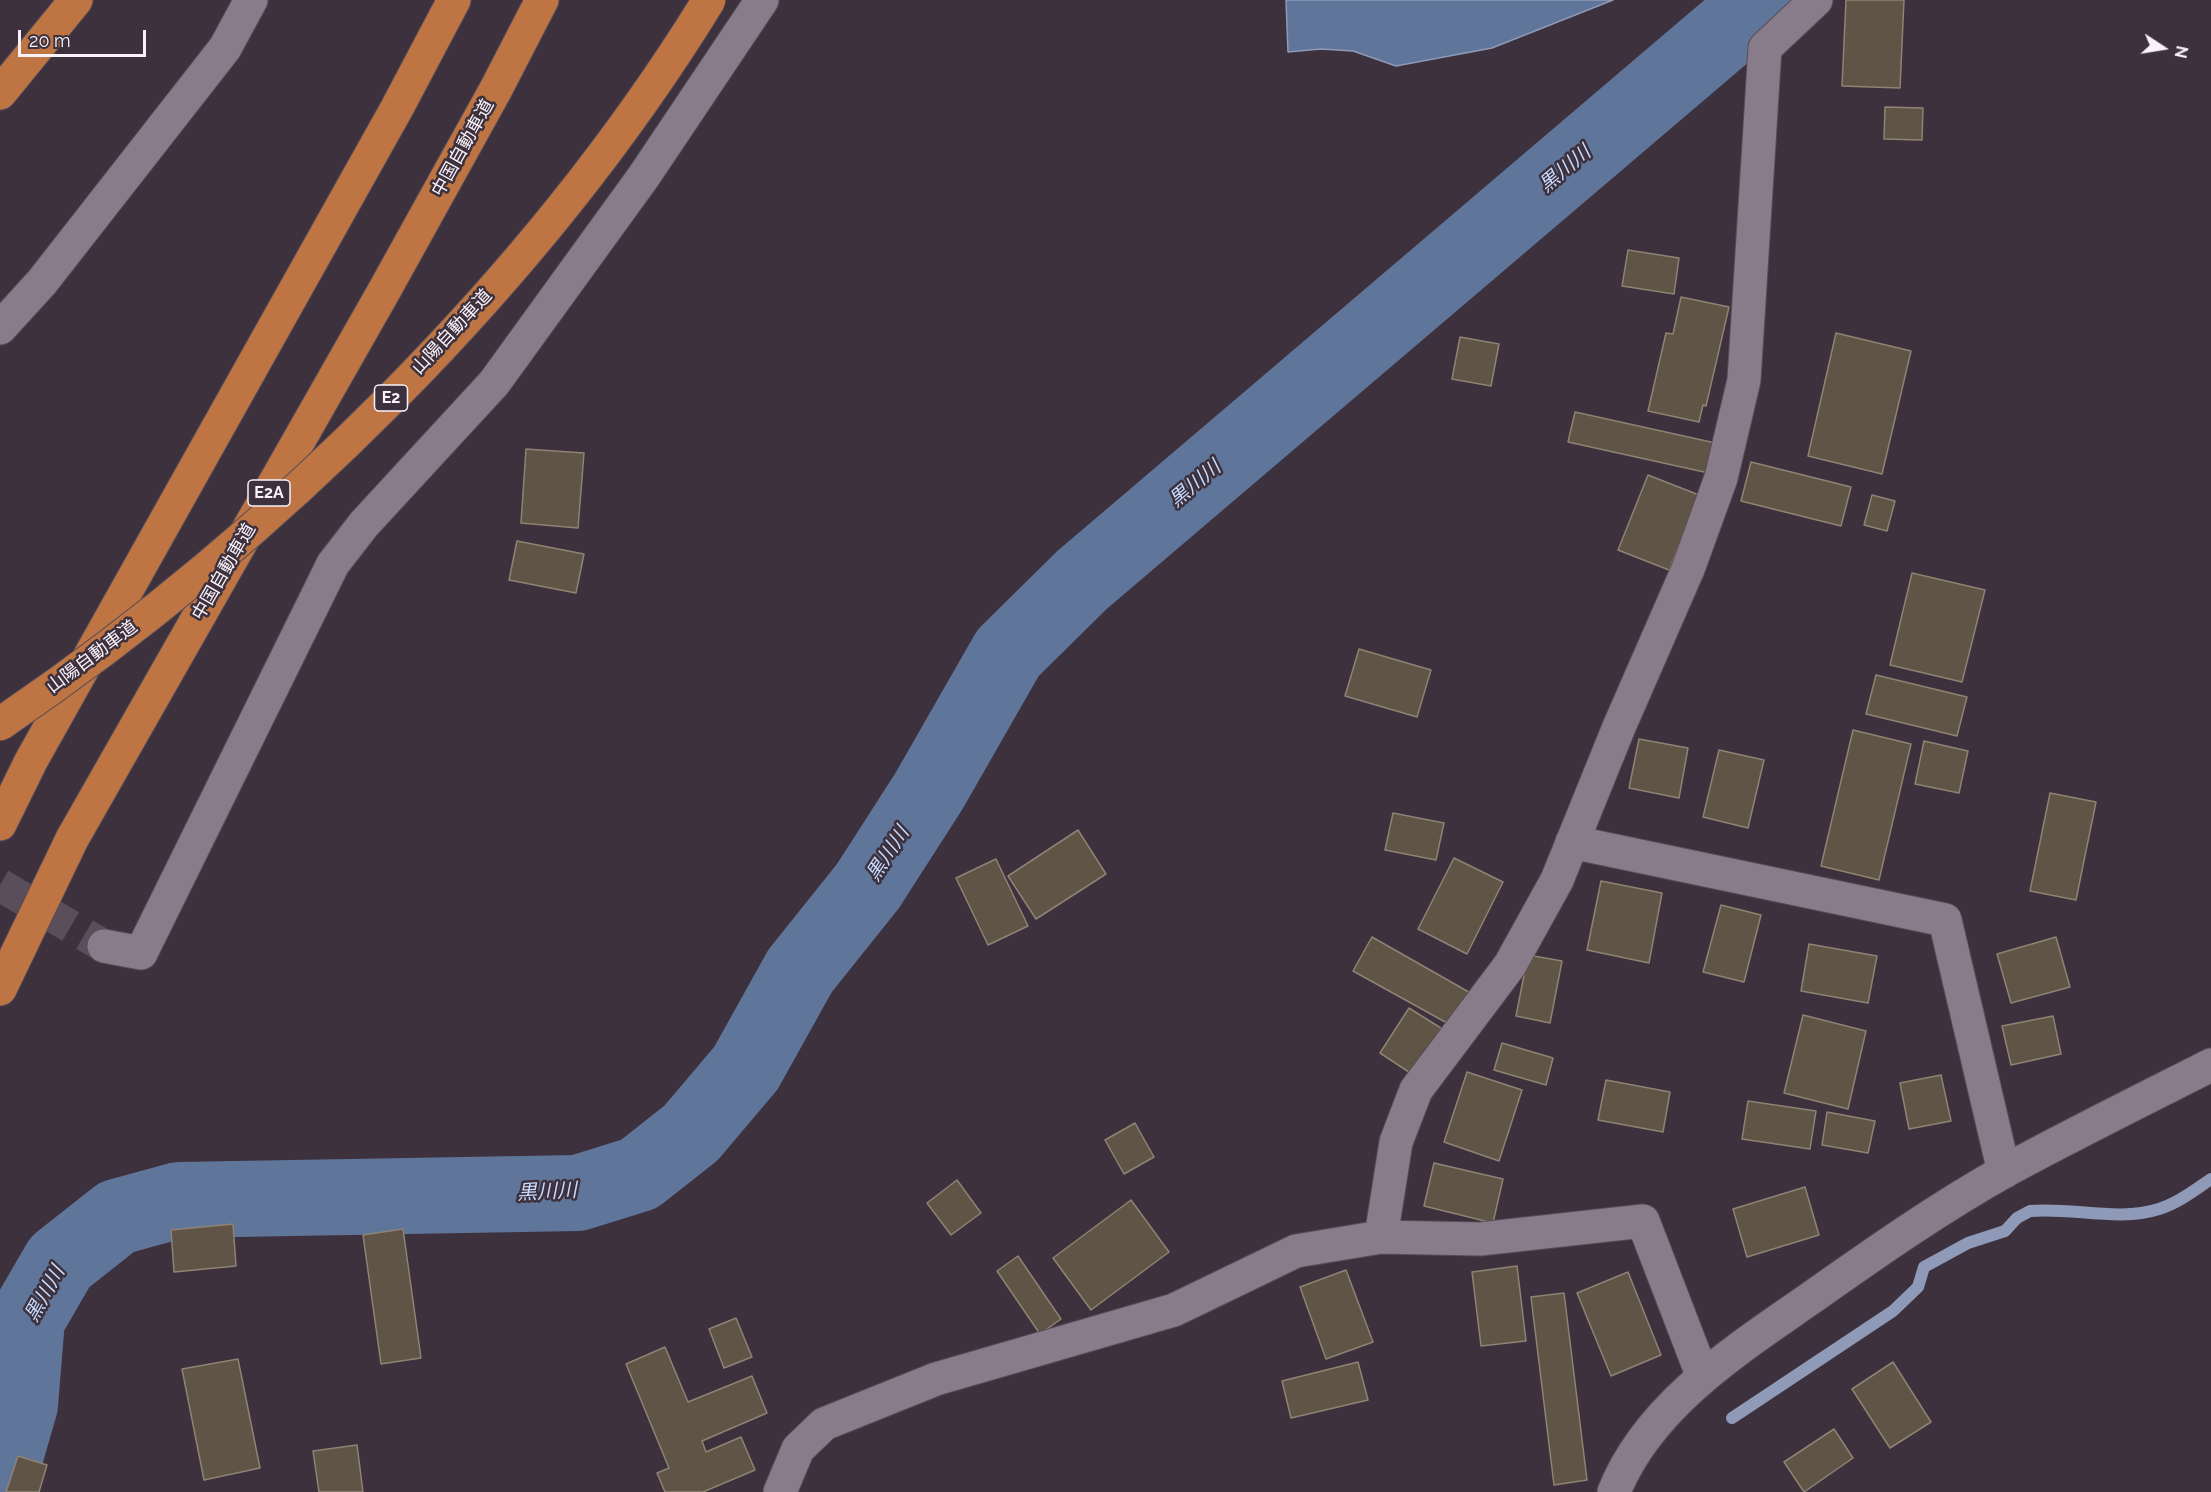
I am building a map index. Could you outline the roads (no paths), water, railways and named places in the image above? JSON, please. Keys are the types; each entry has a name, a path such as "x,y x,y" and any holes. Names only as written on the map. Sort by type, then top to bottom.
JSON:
{"highway":[{"path":"0,93 76,0"},
{"path":"0,824 31,761 397,108 454,0"},
{"name":"中国自動車道","path":"0,989 72,839 384,291 496,89 542,0"},
{"name":"山陽自動車道","path":"0,724 46,693 166,601 284,500 391,398 499,281 592,168 709,0"}],"street":[{"path":"0,328 42,282 225,48 251,0"},
{"path":"104,946 141,954 333,564 364,524 494,383 645,177 762,0"},
{"path":"1381,1238 1396,1142 1416,1090 1510,965 1557,880 1688,568 1720,478 1744,380 1765,48 1816,0"},
{"path":"1572,842 1945,920 2004,1172"},
{"path":"1614,1492 1647,1434 1703,1377 1764,1330 1895,1239 2004,1172 2211,1065"},
{"path":"780,1492 798,1449 824,1424 936,1379 1174,1311 1296,1251 1381,1238 1480,1239 1643,1221 1703,1377"}],"water":[{"path":"1286,0 1613,0 1492,48 1396,66 1353,51 1321,49 1288,52"}],"waterway":[{"name":"黒川川","path":"0,1474 20,1405 27,1319 60,1262 117,1217 179,1200 578,1193 639,1174 691,1133 746,1068 800,971 868,886 929,791 1008,653 1082,580 1763,0"},
{"path":"1732,1418 1893,1311 1918,1287 1924,1267 1968,1243 2005,1231 2017,1218 2030,1211 2143,1213 2173,1203 2211,1179"}],"tunnel":[{"path":"0,885 104,946"}]}
